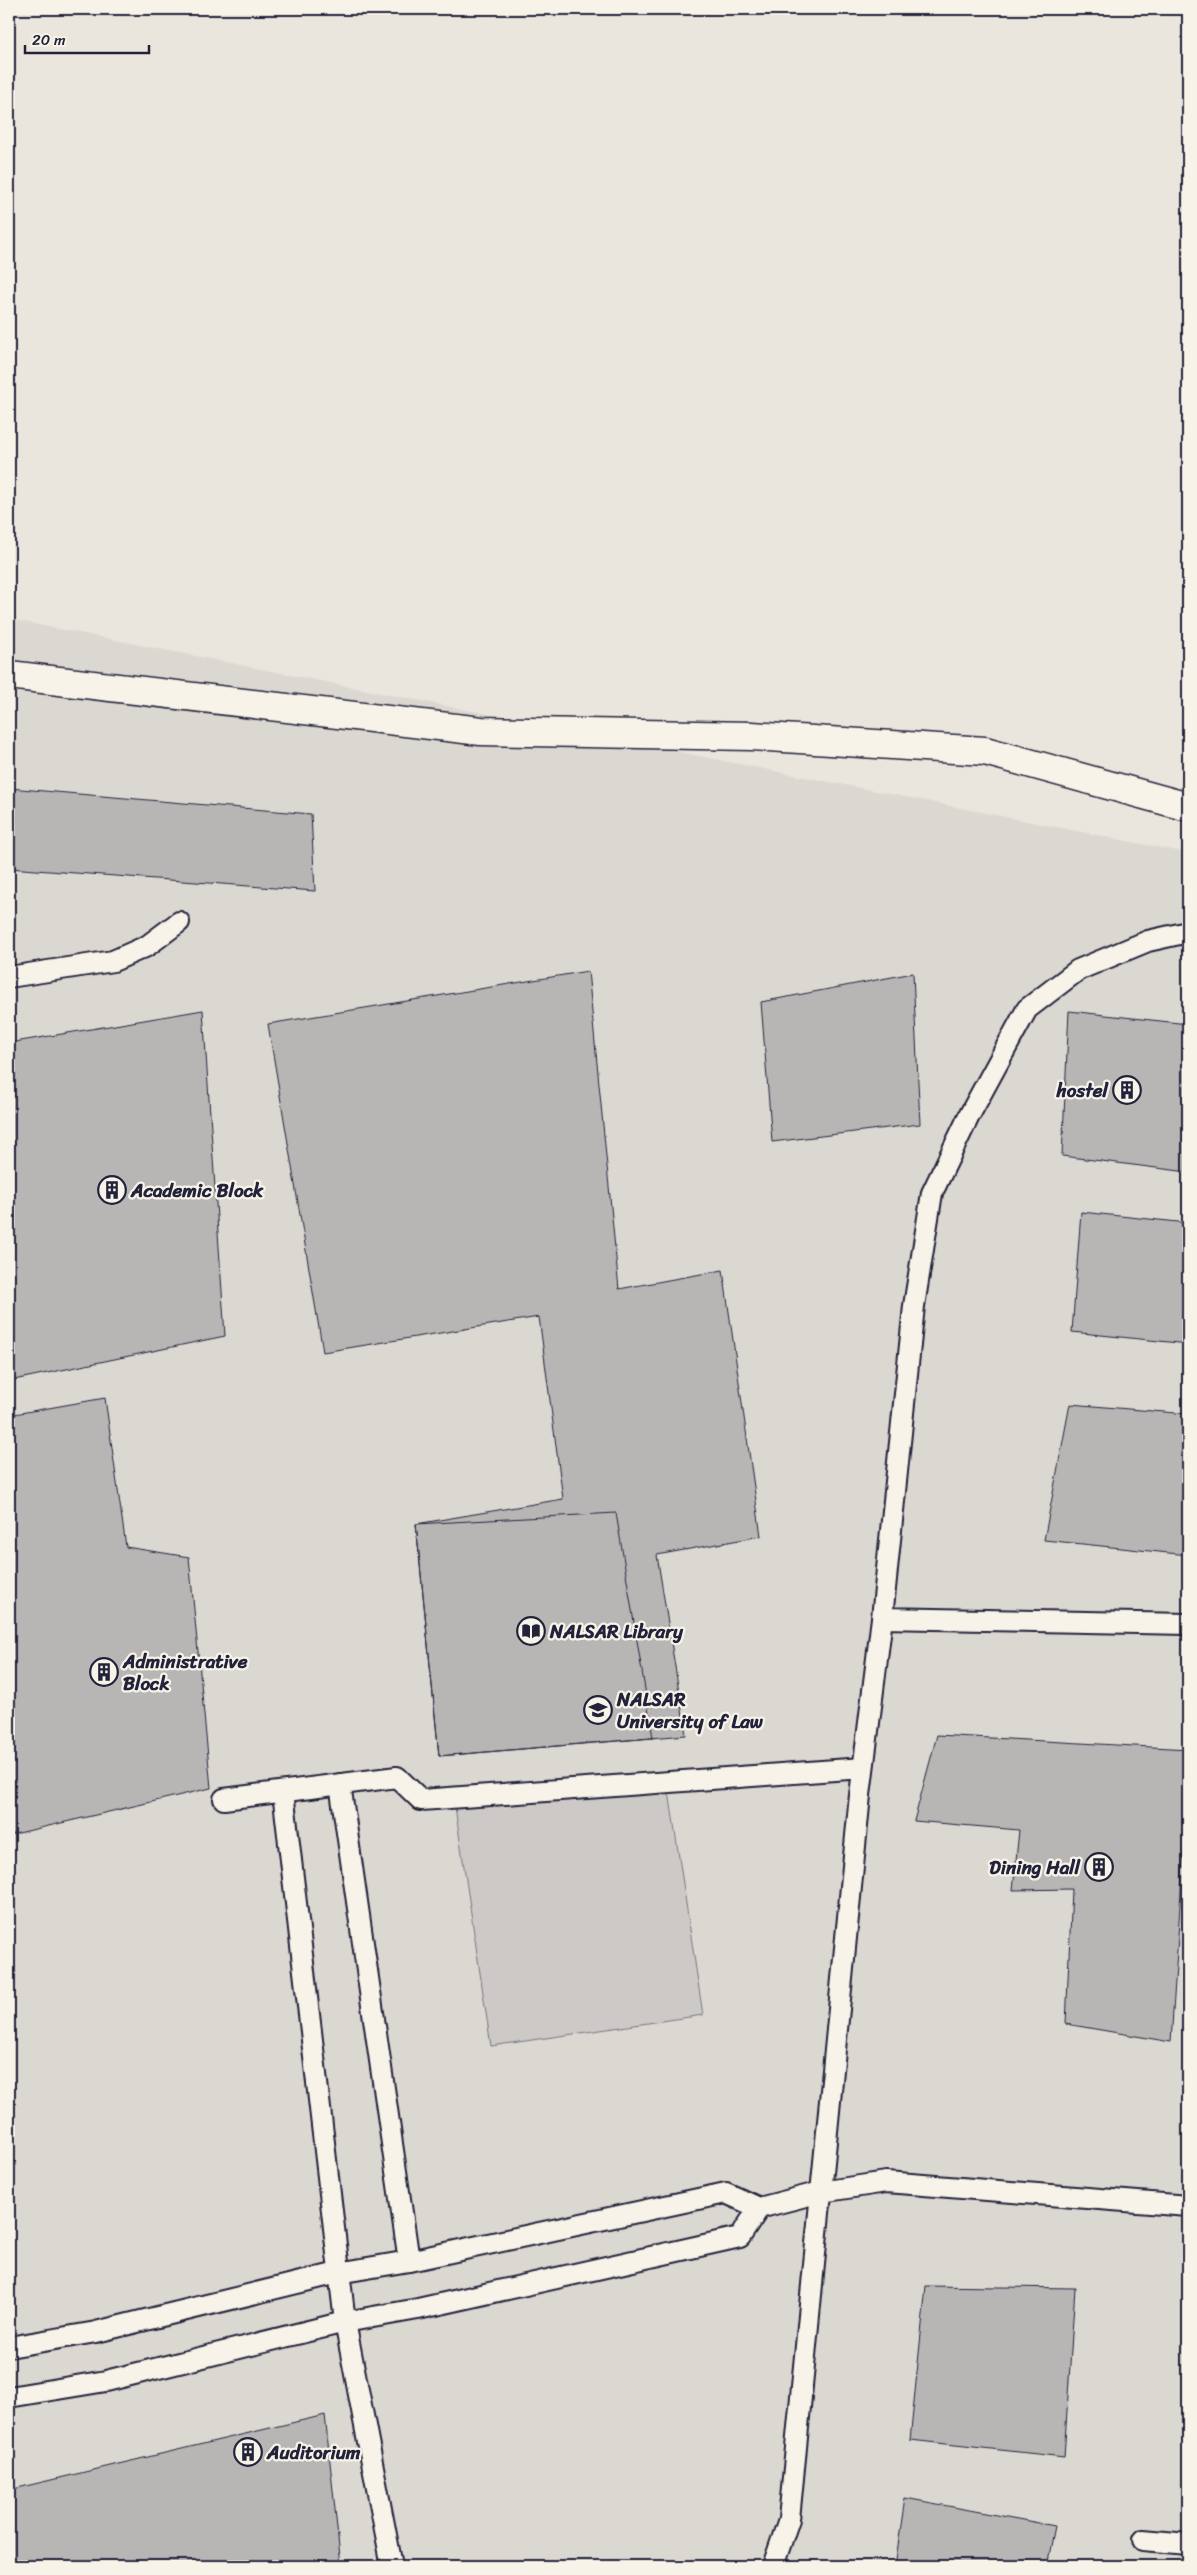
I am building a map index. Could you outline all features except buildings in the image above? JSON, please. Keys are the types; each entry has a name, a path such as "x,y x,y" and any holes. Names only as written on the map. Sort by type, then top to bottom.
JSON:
{"street":[{"path":"9,675 481,732 752,736 985,751 1188,807"}],"lane":[{"path":"9,977 113,961 147,946 179,922"},
{"path":"773,2566 789,2519 863,1768 882,1618 914,1306 932,1193 970,1114 1027,1009 1078,970 1148,941 1188,932"},
{"path":"882,1618 1188,1624"},
{"path":"224,1799 397,1777 421,1800 863,1768"},
{"path":"340,1784 409,2261"},
{"path":"283,1792 338,2273 345,2322 392,2566"},
{"path":"9,2347 96,2332 338,2273 409,2261 726,2192 759,2208 821,2192 886,2182 1188,2206"},
{"path":"9,2397 106,2381 345,2322 418,2309 740,2237 759,2208"},
{"path":"1142,2540 1188,2544"}],"shaded area":[{"name":"NALSAR University of Law","path":"9,619 1188,853 1188,2566 9,2566"},
{"path":"668,1785 703,2015 491,2046 455,1807"}],"place":[{"name":"hostel","path":"1127,1090"},
{"name":"Academic Block","path":"112,1190"},
{"name":"NALSAR Library","path":"531,1631"},
{"name":"Administrative Block","path":"104,1672"},
{"name":"NALSAR University of Law","path":"598,1710"},
{"name":"Dining Hall","path":"1099,1867"},
{"name":"Auditorium","path":"248,2452"}]}
